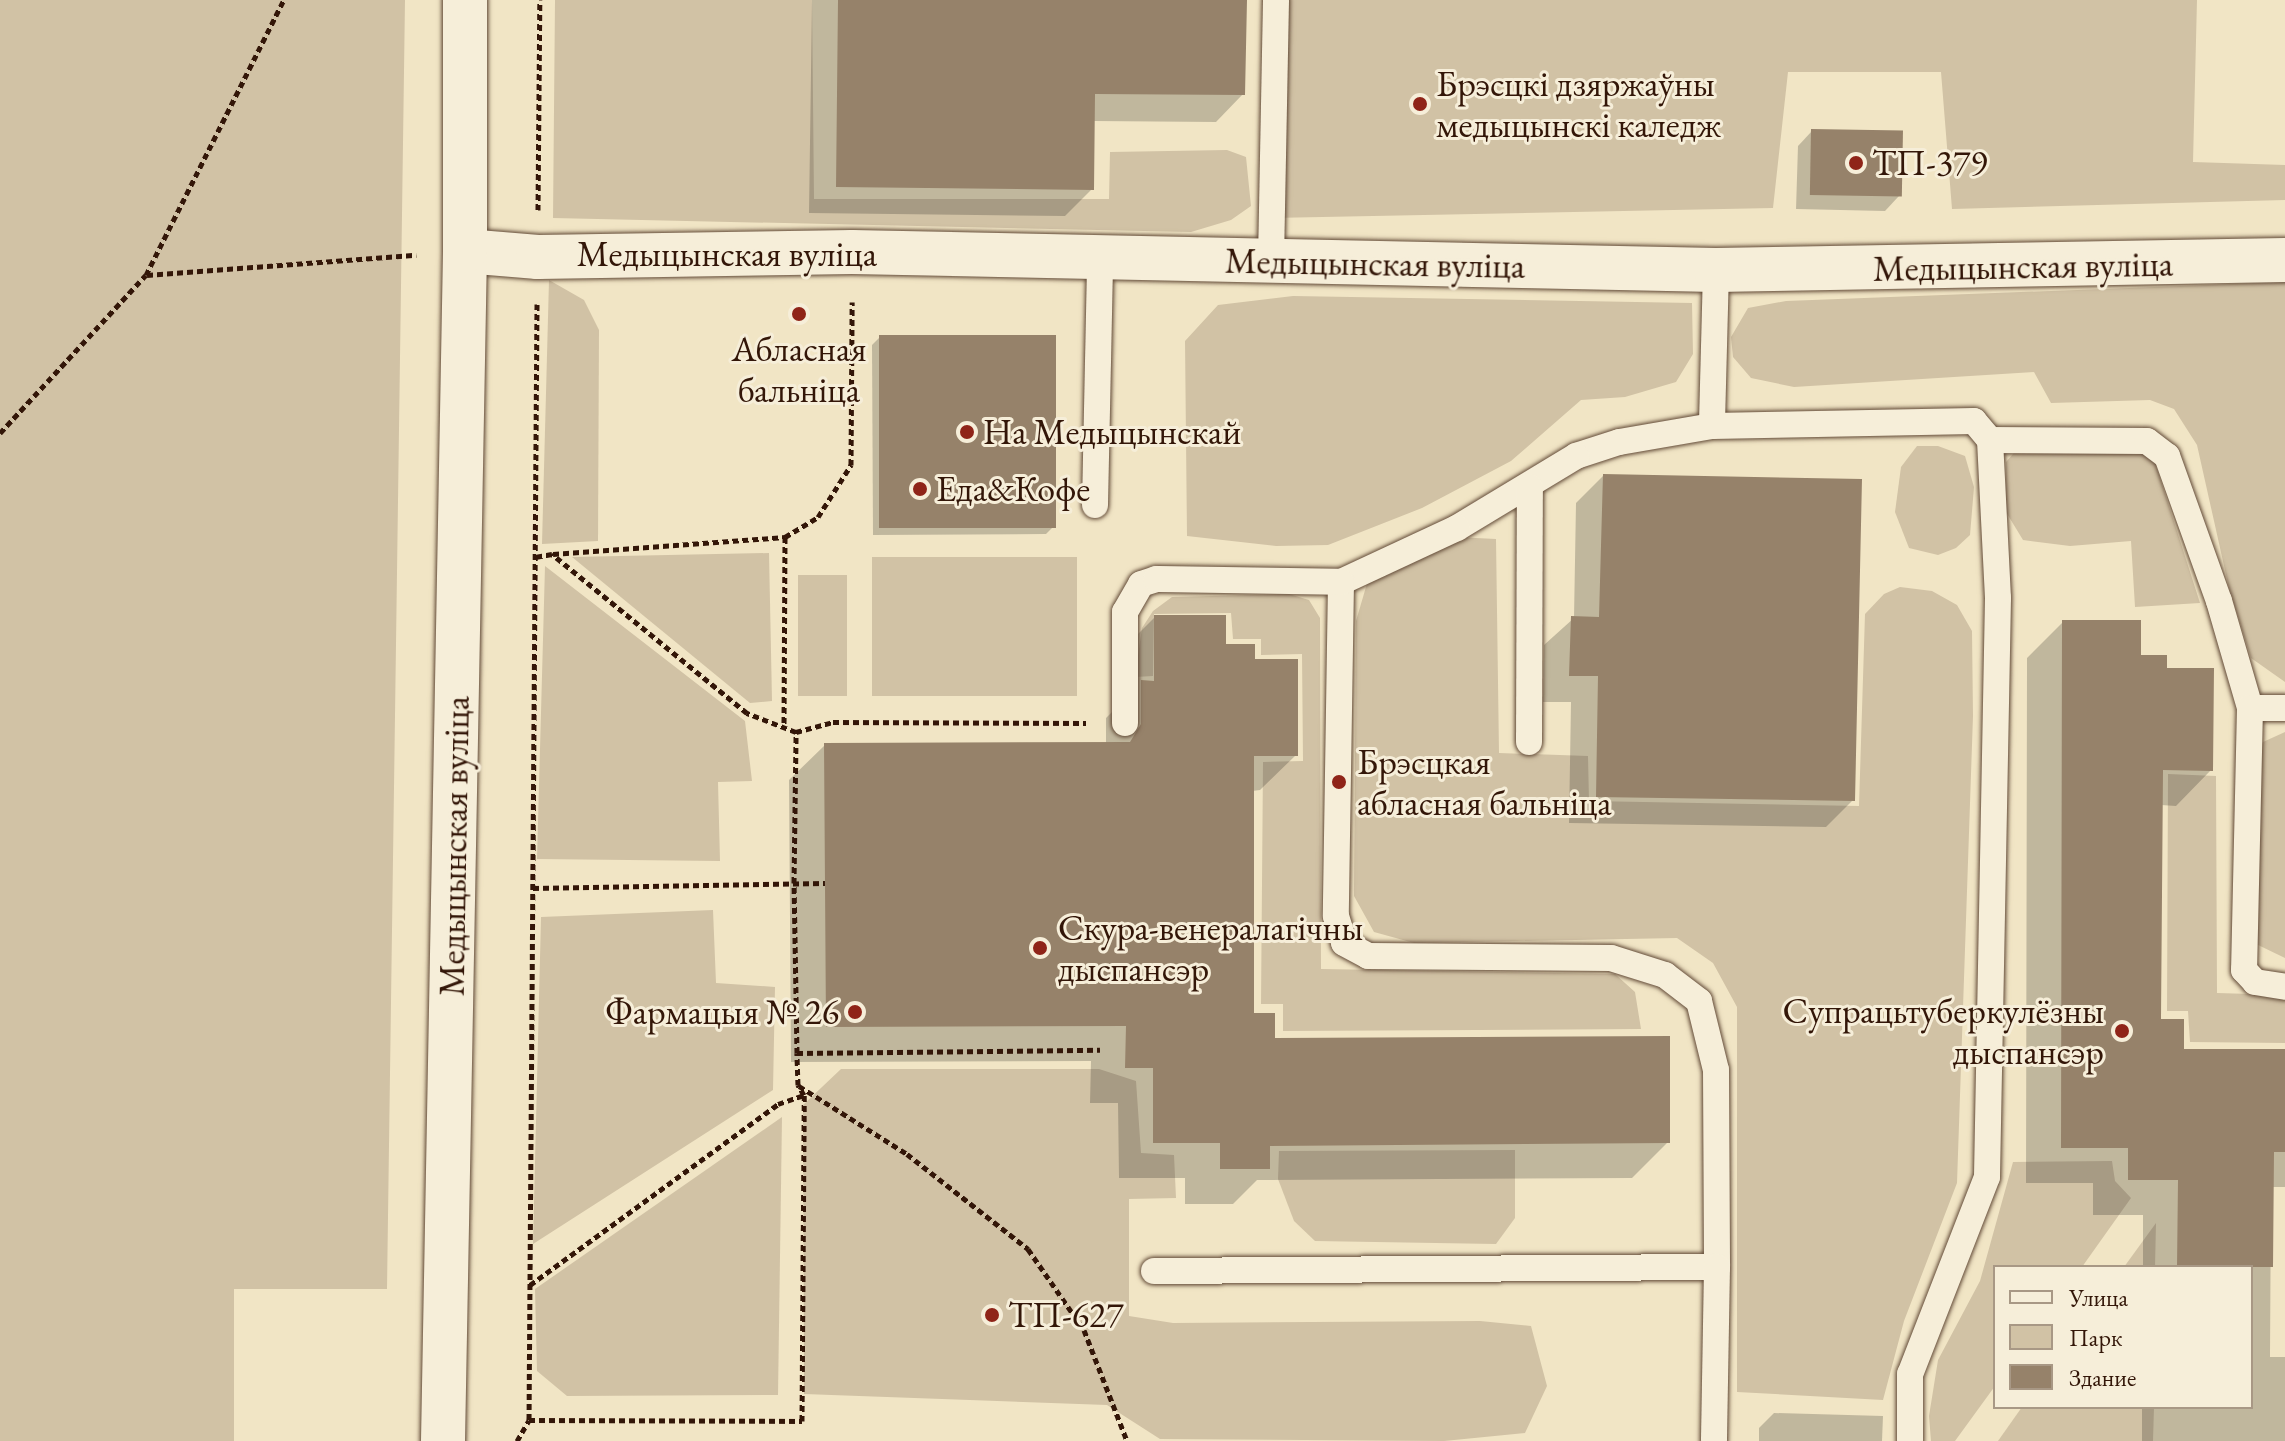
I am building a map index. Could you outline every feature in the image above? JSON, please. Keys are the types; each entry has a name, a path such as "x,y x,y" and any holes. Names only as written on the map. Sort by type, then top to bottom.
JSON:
{"street":[{"name":"Медыцынская вуліца","path":"443,1441 465,251 465,0"},
{"name":"Медыцынская вуліца","path":"465,251 538,257 852,252 1716,270 2285,260"}],"lane":[{"path":"1271,261 1276,0"},
{"path":"1095,505 1100,257"},
{"path":"1712,426 1716,270"},
{"path":"1125,723 1125,612 1141,584 1156,579 1341,582 1457,528 1530,487 1576,456 1619,442 1712,426 1974,421 1990,440 1998,598 1987,1177 1910,1374 1910,1441"},
{"path":"1990,440 2147,441 2167,456 2219,601 2250,708 2244,970 2255,982 2285,987"},
{"path":"1529,742 1530,487"},
{"path":"1341,582 1336,916 1344,943 1368,956 1611,958 1665,975 1699,1001 1716,1070 1714,1441"},
{"path":"2250,708 2285,708"},
{"path":"1154,1271 1717,1267"}],"path":[{"path":"0,433 146,275 284,0"},
{"path":"517,1441 529,1420 540,0"},
{"path":"146,275 465,251"},
{"path":"535,557 785,537 818,517 851,465 852,252"},
{"path":"784,728 785,537"},
{"path":"552,554 747,713 796,732 833,722 1125,723"},
{"path":"529,1420 802,1421 804,1095 798,1085 797,1053 794,883 796,732"},
{"path":"533,888 825,883"},
{"path":"797,1053 1100,1050"},
{"path":"798,1085 907,1154 1028,1249 1084,1330 1127,1441"},
{"path":"529,1286 778,1104 804,1095"}],"green space":[{"path":"0,0 405,0 387,1289 234,1289 234,1441 0,1441"},
{"path":"555,0 812,0 814,199 1109,199 1110,152 1227,150 1246,157 1251,206 1231,220 1191,232 553,218"},
{"path":"1287,0 2197,0 2193,162 2285,165 2285,200 1952,209 1941,72 1788,72 1773,208 1271,218"},
{"path":"549,280 584,300 599,330 598,541 542,544"},
{"path":"2285,282 2285,682 2251,658 2229,588 2197,445 2174,409 2150,400 2051,403 2034,372 1794,387 1751,378 1733,357 1731,337 1748,308 1786,301"},
{"path":"1293,296 1692,303 1693,354 1676,382 1625,397 1581,400 1511,461 1422,508 1328,545 1276,546 1187,536 1185,341 1218,305"},
{"path":"2027,438 2152,453 2200,603 2135,607 2131,541 2070,546 2023,540 2006,512 2006,462"},
{"path":"1917,446 1938,446 1965,456 1974,487 1970,535 1956,548 1938,555 1909,548 1895,512 1901,467"},
{"path":"1435,536 1496,539 1499,753 1588,756 1589,801 1859,806 1865,614 1884,594 1900,587 1932,591 1957,605 1972,631 1973,716 1957,1183 1904,1321 1883,1400 1737,1392 1737,1007 1713,963 1677,938 1414,943 1374,932 1354,896 1356,621 1368,580"},
{"path":"769,553 772,701 750,703 572,557"},
{"path":"872,557 1077,557 1077,696 872,696"},
{"path":"545,566 745,721 752,781 718,782 720,861 537,859"},
{"path":"798,575 847,575 847,696 798,696"},
{"path":"1289,594 1309,600 1320,618 1321,969 1615,974 1635,992 1641,1029 1283,1031 1283,1004 1261,1004 1263,762 1303,761 1302,654 1261,655 1261,639 1233,639 1231,613 1154,614 1153,676 1135,677 1142,628 1153,611 1172,597"},
{"path":"2285,732 2285,958 2256,944 2248,765 2263,742"},
{"path":"2168,774 2216,776 2217,993 2285,995 2285,1043 2190,1042 2188,1011 2167,1011"},
{"path":"713,910 716,983 775,987 773,1090 533,1244 541,917"},
{"path":"841,1069 1099,1069 1136,1081 1141,1153 1174,1155 1176,1198 1129,1199 1129,1316 1173,1323 1480,1321 1531,1326 1547,1386 1525,1433 1444,1441 1160,1439 1107,1405 804,1394 803,1105"},
{"path":"782,1117 778,1395 567,1396 537,1371 535,1289"},
{"path":"1515,1150 1515,1218 1496,1244 1315,1241 1294,1221 1278,1179 1279,1151"},
{"path":"2112,1161 2115,1181 2131,1198 2083,1265 1993,1265 1993,1389 1955,1441 1931,1441 1929,1416 1938,1360 1980,1281 2013,1162"},
{"path":"2156,1223 2155,1265 2125,1265"},
{"path":"2021,1409 2154,1409 2153,1441 1998,1441"}],"building":[{"path":"838,0 1247,0 1245,95 1095,94 1094,190 836,187"},
{"name":"ТП-379","path":"1811,129 1903,131 1902,197 1810,195"},
{"name":"На Медыцынскай","path":"879,335 1056,335 1056,528 879,528"},
{"path":"1603,474 1862,479 1855,801 1596,797 1598,676 1569,676 1571,616 1599,617"},
{"name":"Скура-венералагічны дыспансэр","path":"1154,615 1226,615 1226,644 1255,644 1255,659 1298,659 1298,756 1254,756 1254,1013 1275,1013 1275,1038 1670,1036 1670,1143 1270,1146 1270,1169 1220,1169 1220,1143 1153,1143 1153,1068 1125,1068 1126,1026 826,1027 824,743 1130,742 1141,724 1141,680 1154,681"},
{"name":"Супрацьтуберкулёзны дыспансэр","path":"2062,620 2141,620 2141,655 2167,655 2167,668 2214,668 2213,771 2163,770 2161,1019 2184,1019 2184,1049 2285,1049 2285,1152 2274,1152 2273,1267 2177,1265 2178,1180 2128,1180 2128,1148 2061,1148"}],"place":[{"name":"Брэсцкі дзяржаўны медыцынскі каледж","path":"1420,104"},
{"name":"ТП-379","path":"1856,163"},
{"name":"Абласная бальніца","path":"799,314"},
{"name":"На Медыцынскай","path":"967,432"},
{"name":"Еда&Кофе","path":"920,489"},
{"name":"Брэсцкая абласная бальніца","path":"1339,782"},
{"name":"Скура-венералагічны дыспансэр","path":"1040,948"},
{"name":"Фармацыя № 26","path":"855,1012"},
{"name":"Супрацьтуберкулёзны дыспансэр","path":"2122,1031"},
{"name":"ТП-627","path":"992,1315"}]}
